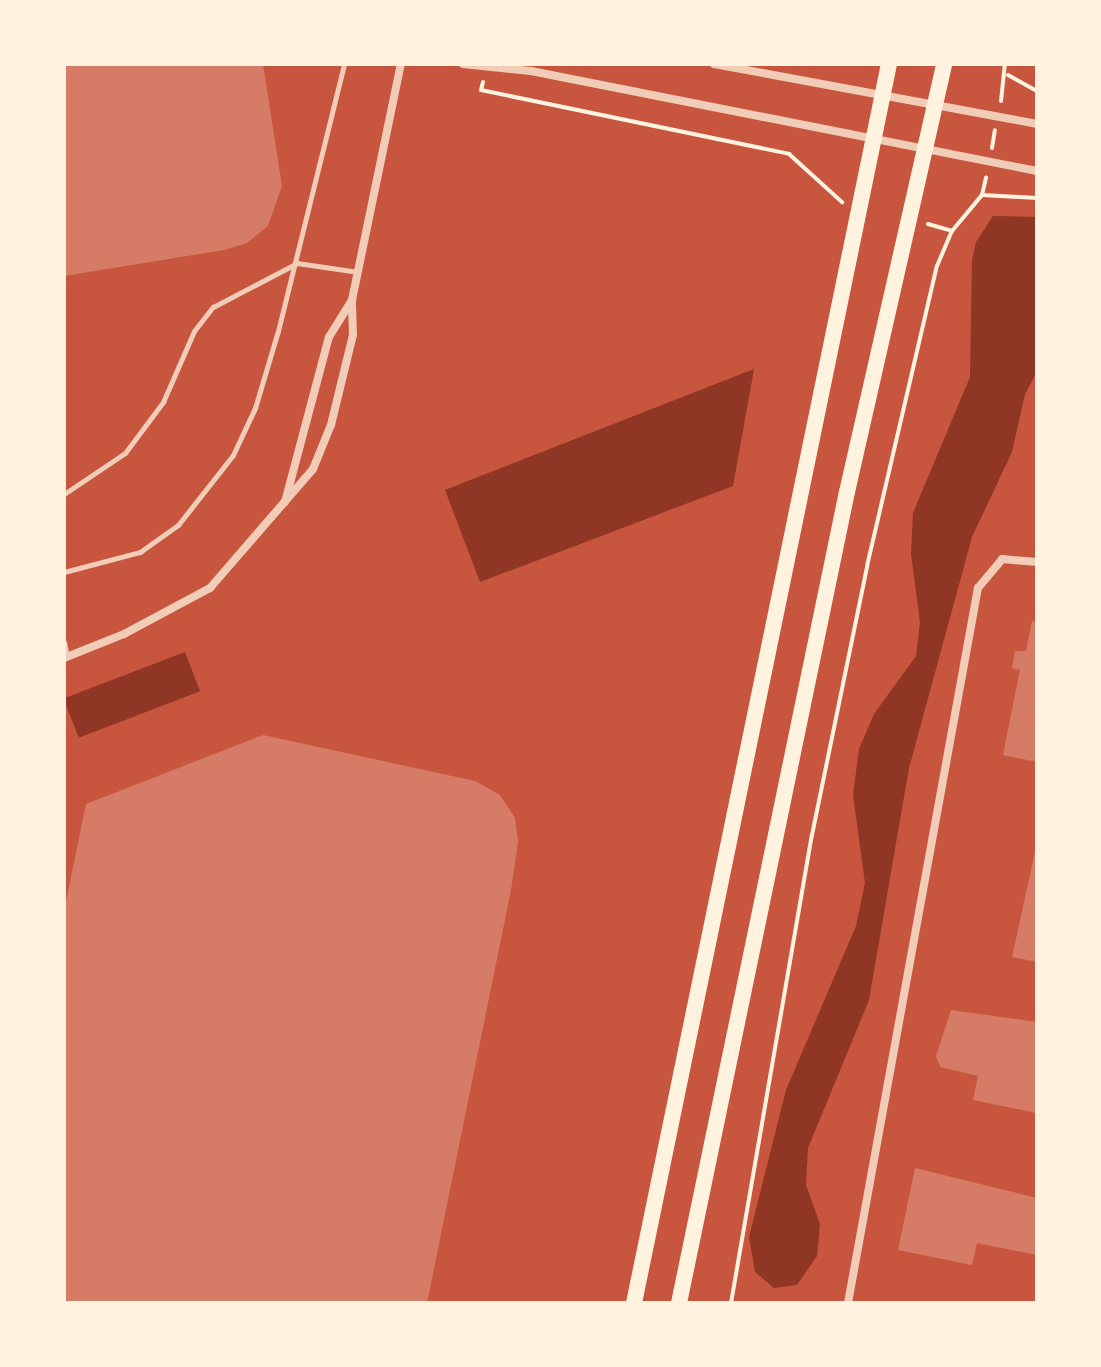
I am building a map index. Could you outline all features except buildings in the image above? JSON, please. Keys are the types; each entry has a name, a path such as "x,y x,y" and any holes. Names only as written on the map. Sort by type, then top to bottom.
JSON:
{"main road":[{"path":"634,1303 857,207 889,64"},
{"path":"679,1303 847,492 944,64"}],"street":[{"path":"66,657 124,634 210,588 313,469 331,425 353,335 352,300 401,64"},
{"path":"463,64 531,71 989,164 1037,171"},
{"path":"714,64 1037,124"},
{"path":"285,504 329,337 352,300"},
{"path":"848,1303 978,588 1002,559 1037,562"}],"lane":[{"path":"64,572 140,552 178,525 210,490 255,408 297,263 344,64"},
{"path":"64,494 125,453 163,402 194,331 213,307 297,263 358,272"},
{"path":"64,642 66,657"}],"path":[{"path":"731,1303 812,835 867,566 937,266 952,231 982,195 1007,74 1005,64"},
{"path":"1007,74 1037,91"},
{"path":"481,90 789,154 836,200 857,207"},
{"path":"982,195 1037,198"},
{"path":"909,219 952,231"}],"shaded area":[{"path":"993,216 1037,217 1037,372 1025,394 1012,452 972,537 909,768 869,1000 808,1148 806,1185 820,1224 817,1256 797,1285 774,1288 755,1272 749,1237 786,1090 856,926 865,883 853,795 859,749 874,714 916,656 920,622 911,554 913,513 970,377 972,260 976,242"},
{"path":"754,369 733,486 480,582 445,490"},
{"path":"185,652 200,691 79,738 64,698"}]}
